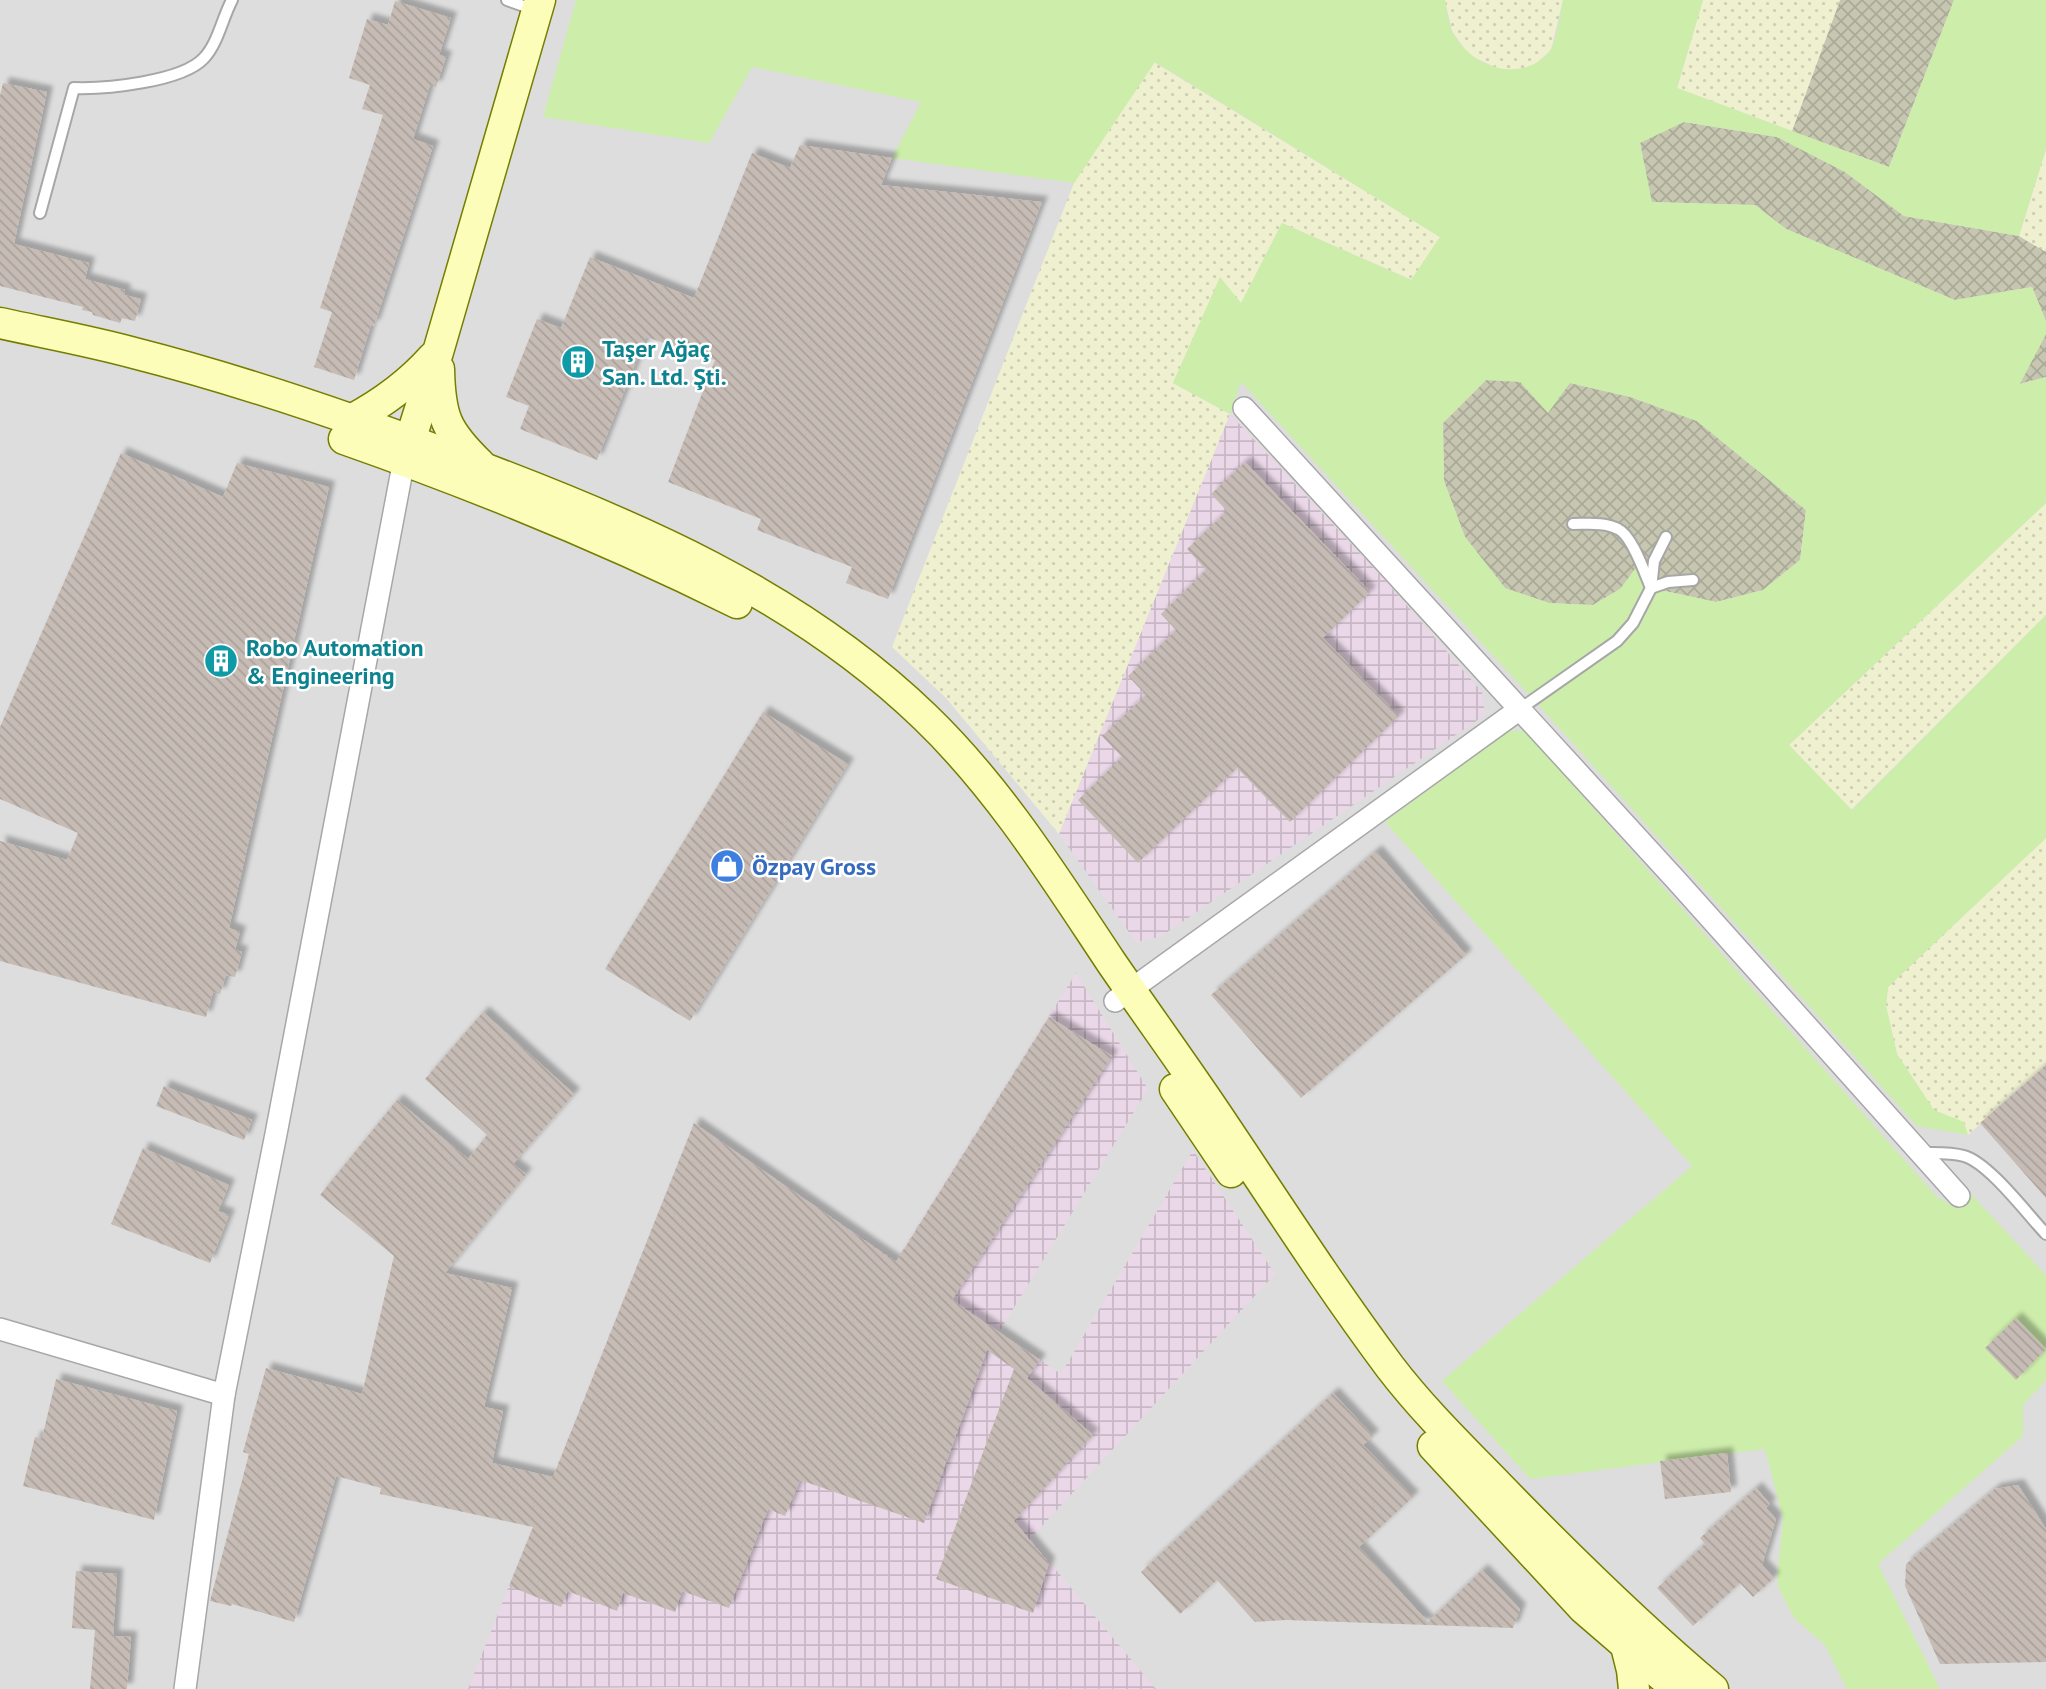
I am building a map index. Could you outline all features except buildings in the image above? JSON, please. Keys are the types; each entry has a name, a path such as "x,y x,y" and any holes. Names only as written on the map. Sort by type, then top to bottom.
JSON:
{"main road":[{"path":"407,450 539,5"},
{"path":"0,323 132,352 278,395 351,420 502,497 676,573 769,621 871,693 906,726 987,817 1122,995 1403,1384 1542,1531 1645,1630 1713,1689"},
{"path":"0,343 127,371 272,414 483,468 587,508 669,545 768,598 825,634 868,667 929,721 979,777 1022,833 1122,995 1340,1331 1393,1401 1584,1609 1677,1689"},
{"path":"351,420 373,409 404,387 438,352"},
{"path":"438,352 444,418 452,433 483,468"},
{"path":"1626,1646 1634,1689"}],"street":[{"path":"1244,408 1520,709 1959,1196"},
{"path":"185,1689 224,1395 282,1107 407,450"},
{"path":"1122,995 1520,709"},
{"path":"0,1329 224,1395"}],"lane":[{"path":"40,213 74,88 96,89 142,83 185,70 203,60 215,40 232,0"},
{"path":"506,0 539,5"},
{"path":"1573,524 1604,524 1621,529 1651,588"},
{"path":"1520,709 1617,641 1633,623 1651,588 1654,561 1666,537"},
{"path":"1651,588 1668,582 1693,580"},
{"path":"1921,1153 1949,1153 1966,1157 1986,1169 2046,1234"}],"shaded area":[{"path":"0,0 2046,0 2046,1689 0,1689"},
{"path":"1445,0 1563,0 1551,50 1531,68 1501,70 1469,55 1452,31"},
{"path":"1703,0 1840,0 1792,131 1677,88"},
{"path":"1840,0 1954,0 1889,167 1792,131"},
{"path":"1154,62 1440,237 1412,280 1282,223 1241,304 1220,278 1173,383 1230,414 1059,834 946,698 892,647 1074,183"},
{"path":"1684,122 1777,137 1845,172 1904,216 2019,236 2046,252 2046,321 2032,287 1955,300 1786,229 1755,205 1651,202 1640,142"},
{"path":"2046,149 2046,248 2044,251 2019,236"},
{"path":"2046,334 2046,377 2019,384"},
{"path":"1486,380 1570,383 1630,397 1697,421 1806,510 1800,560 1763,590 1716,602 1651,588 1620,589 1593,605 1549,603 1505,588 1465,537 1444,481 1443,423"},
{"path":"1230,414 1384,579 1482,692 1485,715 1160,937 1136,942 1059,834"},
{"path":"2046,503 2046,615 1851,810 1789,745"},
{"path":"2046,838 2046,1065 1968,1135 1963,1122 1934,1111 1897,1054 1886,1006 1888,987"},
{"path":"1076,973 1148,1089 999,1332 1061,1374 1193,1150 1275,1274 1030,1539 1156,1689 468,1689 694,1123 896,1261"}],"green space":[{"path":"576,0 1445,0 1452,31 1460,44 1483,62 1510,69 1524,68 1549,52 1556,35 1563,0 1703,0 1677,88 1889,167 1954,0 2046,0 2046,149 2019,236 1904,216 1845,172 1777,137 1684,122 1640,143 1652,202 1755,205 1786,229 1955,300 2032,287 2046,321 2046,334 2020,384 2046,377 2046,503 1789,745 1852,810 2046,615 2046,838 1888,987 1886,1006 1897,1054 1934,1110 1964,1122 1968,1135 1917,1126 1534,700 1241,382 1230,414 1173,383 1220,277 1241,303 1282,223 1411,280 1440,237 1155,62 1074,183 892,158 921,102 752,67 709,143 543,117","holes":["1486,380 1520,382 1548,413 1570,383 1630,397 1697,421 1806,510 1800,560 1763,590 1716,602 1651,588 1640,562 1620,589 1593,605 1549,603 1505,588 1465,537 1444,481 1443,423"]},
{"path":"1507,731 1525,731 1937,1197 1957,1209 1971,1194 2046,1275 2046,1380 2023,1405 2023,1436 1878,1564 1940,1689 1847,1689 1825,1645 1794,1618 1779,1589 1777,1578 1783,1519 1765,1449 1530,1479 1442,1381 1692,1166 1385,822"}],"place":[{"name":"Taşer Ağaç San. Ltd. Şti.","path":"578,362"},
{"name":"Robo Automation & Engineering","path":"221,661"},
{"name":"Özpay Gross","path":"727,866"}]}
